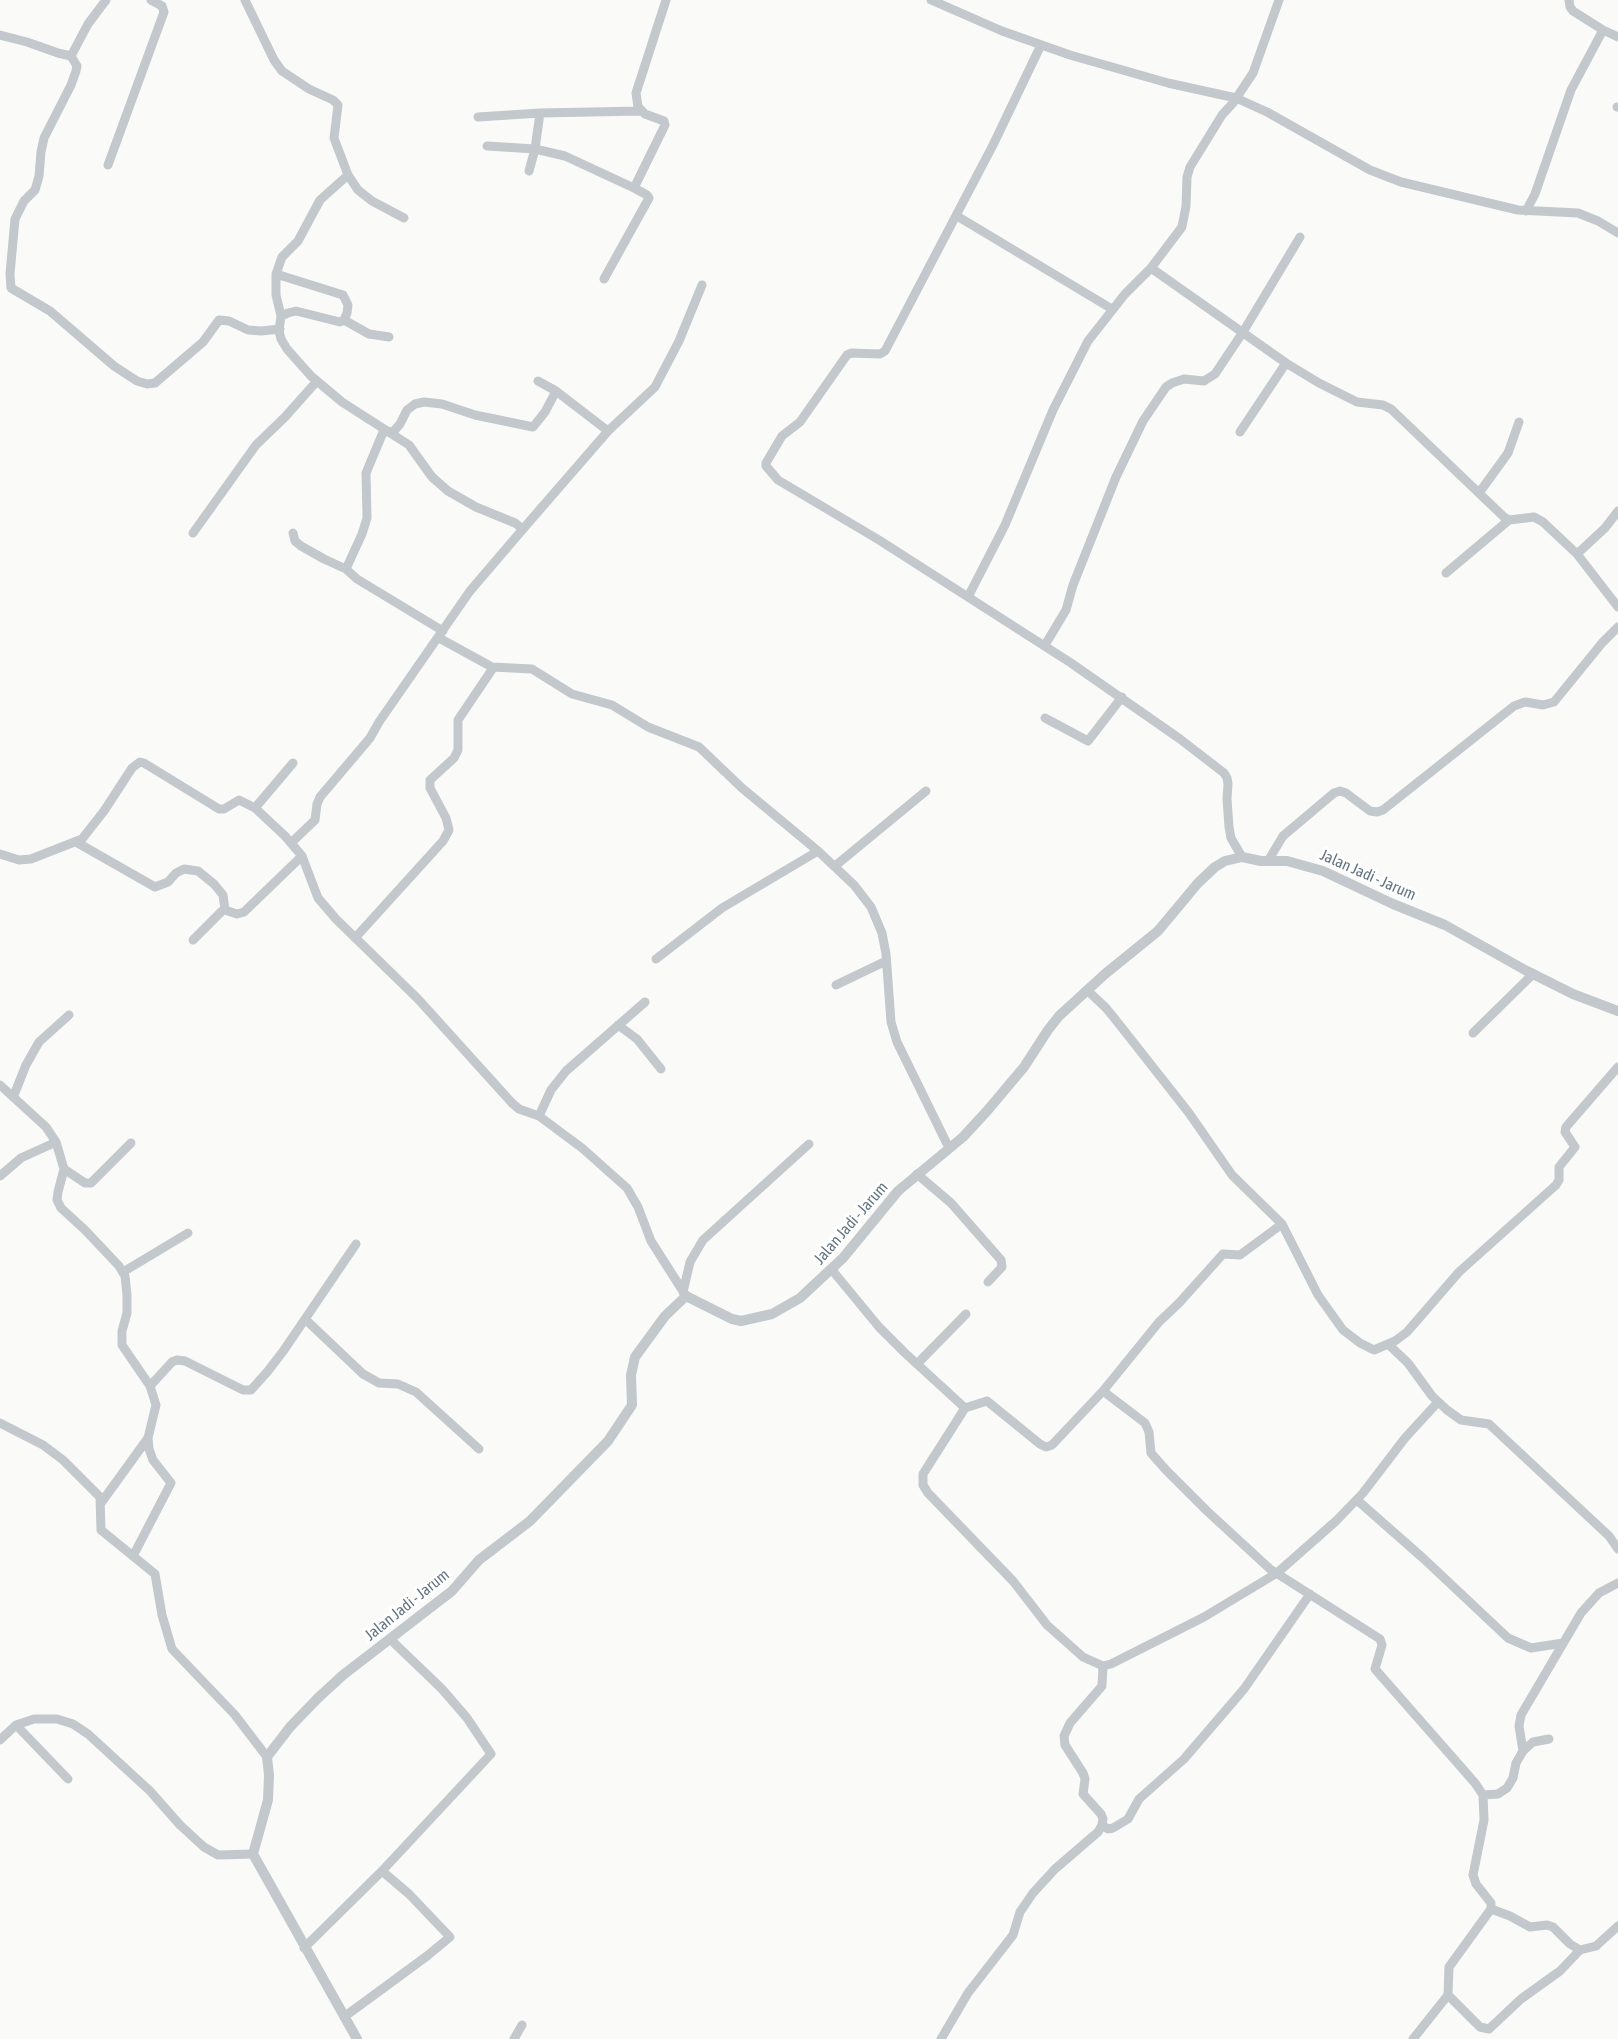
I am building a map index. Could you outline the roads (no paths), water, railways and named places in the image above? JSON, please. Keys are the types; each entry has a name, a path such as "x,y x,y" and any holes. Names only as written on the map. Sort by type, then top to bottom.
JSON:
{"street":[{"path":"71,56 88,24 106,0"},
{"path":"108,165 164,12 162,6 151,0"},
{"path":"245,0 274,60 282,71 338,105 334,138 348,175 358,190 372,201 405,218"},
{"path":"641,111 637,105 636,93 666,0"},
{"path":"931,0 1041,45 1140,75 1236,98 1267,112 1328,148 1382,175 1411,185 1526,211 1578,213 1618,233"},
{"path":"968,597 1005,525 1053,410 1088,341 1112,309 1151,268 1182,227 1190,167 1222,115 1253,73 1279,0"},
{"path":"1569,0 1573,10 1618,37"},
{"path":"1526,211 1535,194 1571,90 1603,30"},
{"path":"0,35 71,56"},
{"path":"1041,45 957,216 885,351 880,354 851,353 847,355 800,422 782,436 766,465 778,480 1045,645 1122,697 1224,773 1228,784 1229,827 1242,857"},
{"path":"71,56 77,69 72,85 44,138 35,190 24,201 15,219 10,274 11,288 50,311 114,366 137,381 147,384 155,383 203,342 219,320 230,321 248,330 280,329"},
{"path":"478,117 641,111 661,120 665,125 634,188"},
{"path":"529,171 540,113"},
{"path":"487,146 535,149 565,156 647,195 649,198 604,279"},
{"path":"348,175 320,200 298,241 282,257 276,274 281,339 287,349 317,381 342,402 405,442 415,451 432,477 448,491 476,507 518,524 523,529"},
{"path":"957,216 1112,309"},
{"path":"1045,645 1066,610 1073,585 1116,477 1143,421 1166,387 1172,383 1184,379 1204,381 1215,374 1300,237"},
{"path":"1151,268 1319,383 1357,402 1387,406 1509,520"},
{"path":"276,274 344,295 348,305 344,320"},
{"path":"291,843 315,819 320,797 362,750 470,591 608,431 655,387 672,357 702,285"},
{"path":"281,316 296,311 340,322 344,320 369,334 389,337"},
{"path":"1240,432 1287,363"},
{"path":"193,533 256,445 317,381"},
{"path":"538,381 556,391 608,431"},
{"path":"386,431 393,431 400,424 407,410 415,404 424,402 442,404 475,415 533,427 556,391"},
{"path":"1479,493 1508,453 1519,422"},
{"path":"346,568 367,518 366,473 386,431"},
{"path":"1577,554 1605,528 1618,511"},
{"path":"1446,573 1509,520 1534,517 1577,554 1618,607"},
{"path":"293,533 295,541 301,546 346,568 357,579 493,668 532,669 572,694 612,705 648,727 699,747 742,788 819,850 854,885 871,907 882,933 891,1022 897,1042 949,1148"},
{"path":"1268,861 1283,836 1334,793 1340,791 1346,793 1370,810 1377,812 1383,810 1514,706 1525,702 1543,705 1554,702 1618,627"},
{"path":"355,938 443,841 448,830 447,824 430,788 430,780 454,758 459,750 458,720 493,668"},
{"path":"1045,718 1088,741 1122,697"},
{"path":"0,854 20,860 31,859 76,842 90,831 138,762 144,763 219,809 224,809 239,800 255,808 302,856 318,898 355,938 412,993 515,1106 539,1116 582,1148 627,1188 638,1207 651,1241 685,1294"},
{"path":"255,808 293,763"},
{"path":"835,867 926,791"},
{"path":"76,842 155,887 168,882 176,873 184,869 198,871 223,895 225,910"},
{"path":"656,960 722,908 819,850"},
{"path":"193,940 216,915 225,910 237,914 244,912 302,856"},
{"name":"Jalan Jadi - Jarum","path":"267,1757 290,1727 318,1698 343,1675 452,1590 478,1560 530,1521 608,1441 632,1405 631,1375 635,1357 665,1316 685,1294 732,1319 741,1321 755,1320 772,1314 800,1298 832,1270 898,1191 987,1112 1024,1067 1048,1030 1087,990 1158,931 1215,867 1224,861 1242,857 1287,861 1323,871 1374,896 1445,925 1533,974 1592,1002 1618,1011"},
{"path":"836,985 886,961"},
{"path":"1473,1033 1533,974"},
{"path":"1087,990 1106,1008 1189,1113 1232,1175 1282,1224 1318,1295 1343,1330 1374,1350 1407,1332 1471,1259 1556,1185 1559,1180 1559,1167 1575,1147 1565,1132 1566,1127 1618,1068"},
{"path":"539,1116 551,1090 566,1071 645,1002"},
{"path":"14,1095 26,1065 39,1042 69,1015"},
{"path":"618,1025 637,1039 661,1069"},
{"path":"0,1085 14,1095 46,1127 56,1142 64,1169 57,1200 61,1208 85,1230 125,1276 127,1294 122,1345 150,1386 156,1406 148,1438 101,1503"},
{"path":"0,1176 21,1158 56,1142"},
{"path":"64,1169 85,1183 91,1183 131,1143"},
{"path":"685,1294 690,1262 703,1240 809,1144"},
{"path":"917,1174 951,1203 1002,1260 1002,1267 988,1282"},
{"path":"1282,1224 1240,1256 1224,1254 1159,1322 1103,1391 1049,1446 1040,1444 987,1401 965,1408 926,1466 922,1479 928,1493 953,1522 1013,1581 1047,1625 1072,1650 1095,1664 1103,1666 1112,1664 1204,1617 1276,1573 1336,1521 1356,1500 1379,1475 1405,1438 1438,1402"},
{"path":"123,1272 188,1233"},
{"path":"150,1386 172,1362 177,1360 185,1361 243,1390 250,1390 268,1371 356,1244"},
{"path":"832,1270 879,1327 965,1408"},
{"path":"917,1364 966,1314"},
{"path":"305,1319 363,1374 379,1383 398,1384 416,1392 480,1449"},
{"path":"1388,1344 1408,1363 1438,1402 1461,1420 1489,1424 1609,1536 1618,1549"},
{"path":"1103,1391 1145,1423 1149,1432 1151,1453 1181,1485 1276,1573 1380,1639 1382,1645 1375,1669 1483,1795 1484,1820 1473,1875 1476,1884 1491,1903 1491,1909 1449,1967 1448,1995 1413,2039"},
{"path":"0,1423 43,1445 63,1460 100,1497 99,1526 101,1530 155,1574 162,1615 172,1649 235,1715 267,1757 268,1800 253,1854 357,2039"},
{"path":"133,1556 171,1483 153,1460 148,1438"},
{"path":"1356,1500 1424,1559 1508,1638 1531,1648 1563,1642"},
{"path":"1522,1751 1519,1726 1521,1715 1581,1613 1599,1593 1618,1583"},
{"path":"1102,1825 1108,1829 1113,1828 1128,1819 1139,1799 1184,1759 1244,1689 1310,1594"},
{"path":"304,1948 382,1871 491,1754 467,1718 442,1689 390,1639"},
{"path":"941,2039 968,1993 1013,1935 1020,1912 1028,1899 1050,1874 1098,1832 1102,1825 1101,1814 1083,1794 1085,1779 1065,1745 1064,1736 1070,1723 1102,1686 1103,1666"},
{"path":"0,1740 16,1725 34,1719 57,1719 74,1724 150,1791 180,1825 204,1847 218,1855 253,1854"},
{"path":"16,1725 68,1779"},
{"path":"1483,1795 1498,1794 1507,1788 1513,1778 1516,1763 1522,1751 1533,1742 1549,1739"},
{"path":"344,2016 450,1937 409,1894 382,1871"},
{"path":"1491,1909 1530,1927 1547,1925 1553,1927 1570,1944 1580,1950"},
{"path":"1448,1995 1480,2027 1489,2029 1521,1999 1560,1971 1580,1950 1596,1946 1618,1926"},
{"path":"514,2039 522,2025"}]}
